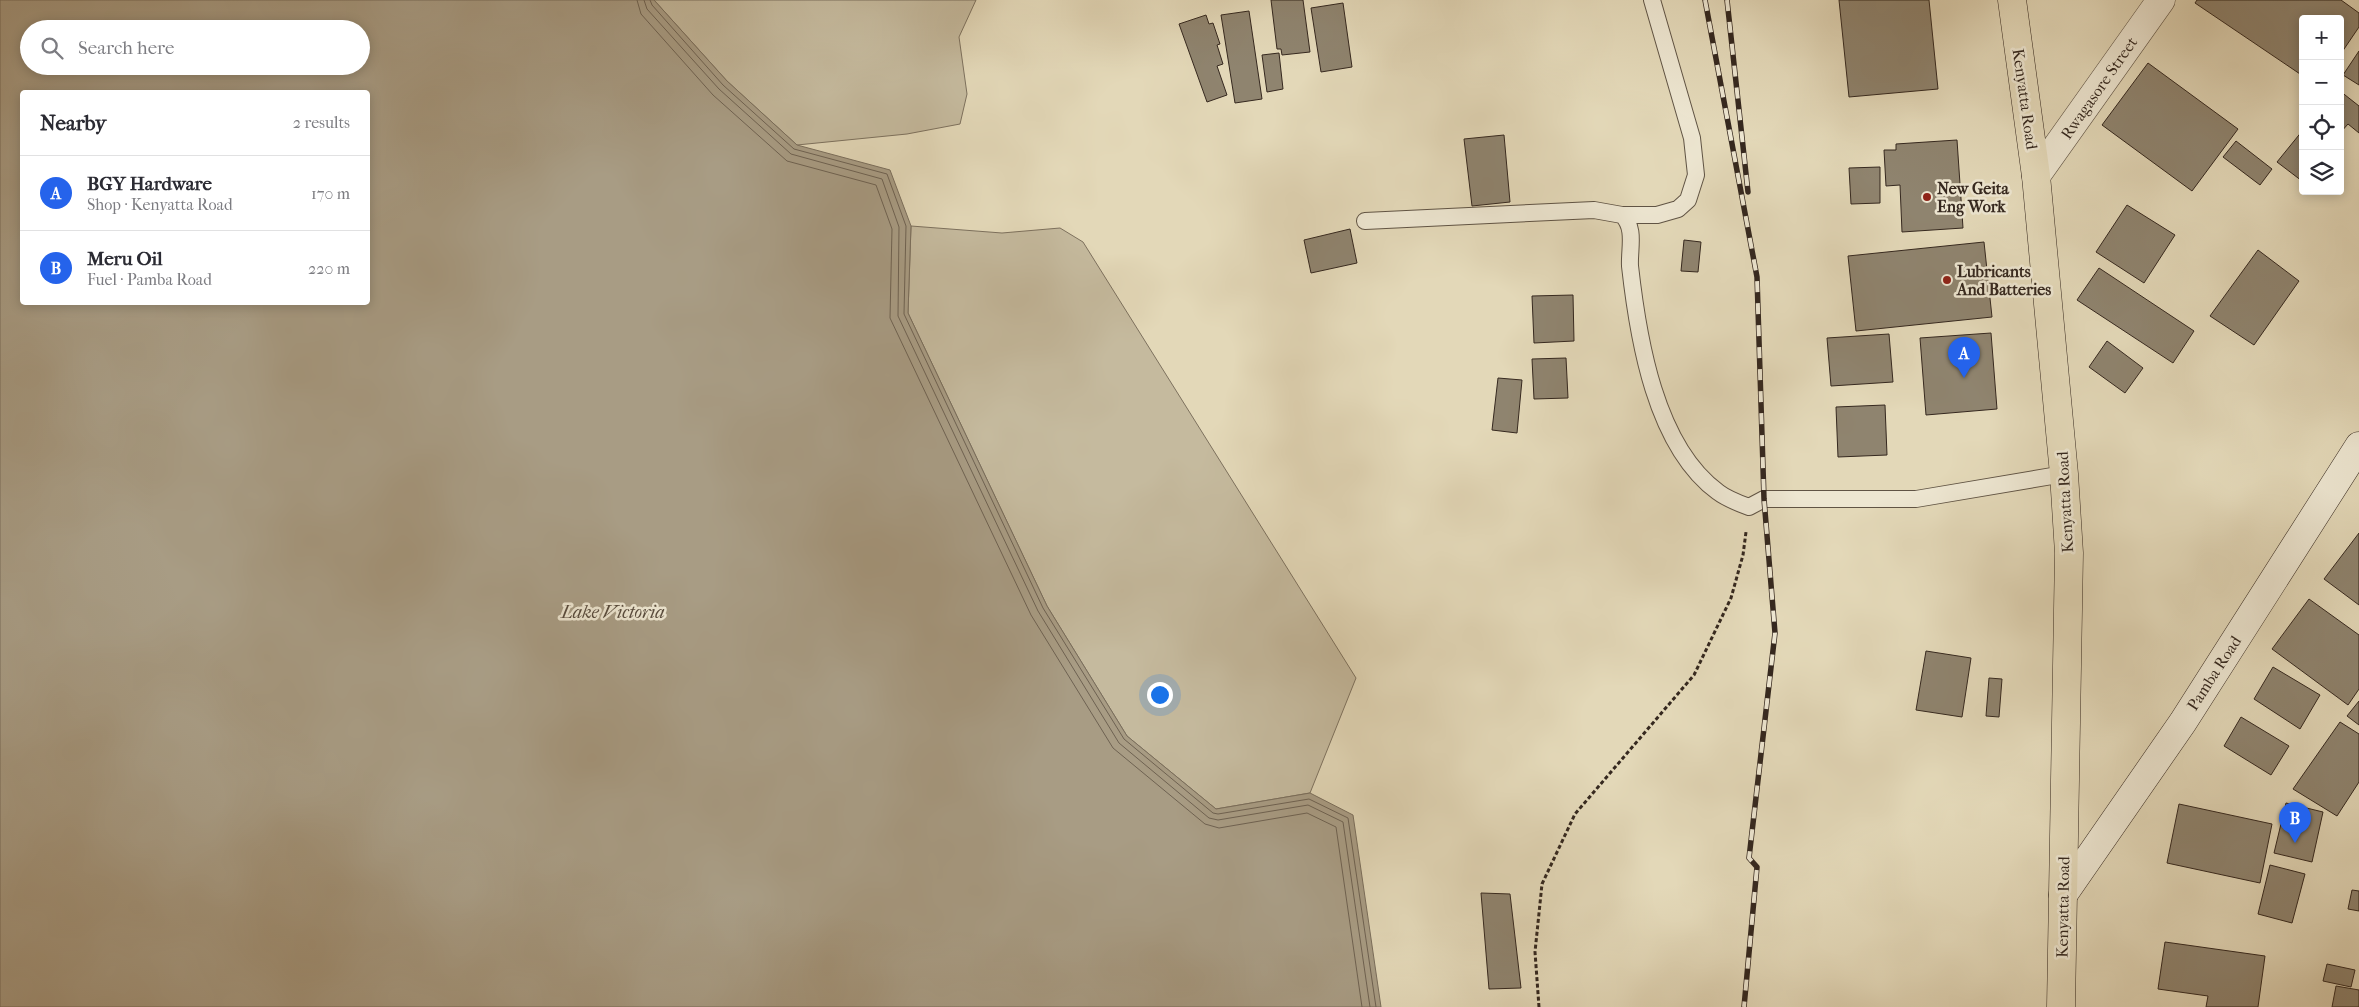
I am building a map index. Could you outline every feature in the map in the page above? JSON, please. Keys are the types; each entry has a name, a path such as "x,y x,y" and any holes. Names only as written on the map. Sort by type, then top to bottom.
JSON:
{"highway":[{"name":"Kenyatta Road","path":"2014,2 2036,176 2064,474 2069,553 2061,1007"}],"main road":[{"name":"Rwagasore Street","path":"2036,176 2161,0"},
{"name":"Pamba Road","path":"2063,895 2183,722 2359,446"}],"lane":[{"path":"1366,220 1594,210 1622,215 1657,216 1678,209 1688,200 1696,175 1692,138 1652,0"},
{"path":"1622,215 1629,226 1631,239 1630,262 1637,323 1657,403 1680,449 1699,476 1718,492 1749,507 1764,500 1916,499 2064,474"}],"path":[{"path":"1539,1007 1535,952 1542,884 1575,814 1694,675 1731,598 1743,555 1749,507"}],"shaded area":[{"path":"654,0 976,0 959,37 967,94 960,124 907,134 797,145 727,81"},
{"path":"911,226 1002,233 1060,228 1083,242 1356,678 1310,793 1216,809 1127,736 1047,606 908,313"}],"water":[{"name":"Lake Victoria","path":"0,0 654,0 727,81 797,145 890,170 911,226 908,313 1047,606 1127,736 1216,809 1310,793 1353,815 1381,1007 0,1007"}],"building":[{"path":"1271,0 1303,0 1310,52 1282,55 1281,49 1277,49"},
{"path":"1839,0 1929,0 1938,89 1849,97"},
{"path":"2197,0 2341,0 2359,13 2359,27 2344,49 2344,15 2299,15 2299,73 2195,3"},
{"path":"1343,3 1352,67 1321,72 1311,8"},
{"path":"1249,11 1262,99 1235,103 1221,15"},
{"path":"1206,15 1209,24 1213,23 1220,44 1217,45 1223,64 1217,66 1227,95 1207,102 1179,24"},
{"path":"2359,51 2359,85 2344,76"},
{"path":"1279,53 1283,89 1267,92 1262,55"},
{"path":"2148,63 2238,129 2192,191 2102,125"},
{"path":"2344,94 2359,106 2359,133 2348,124 2344,128"},
{"path":"1504,135 1510,202 1472,206 1464,139"},
{"path":"2299,135 2299,179 2277,162"},
{"path":"1957,140 1963,228 1902,232 1900,185 1886,186 1884,150 1896,150 1896,144"},
{"path":"2236,141 2272,169 2260,185 2223,157"},
{"path":"1880,167 1880,203 1851,204 1849,168"},
{"path":"2127,205 2175,235 2144,283 2096,252"},
{"path":"1350,229 1357,263 1311,273 1304,240"},
{"path":"1684,240 1701,242 1698,272 1681,271"},
{"path":"1984,242 1992,317 1856,331 1848,256"},
{"path":"2258,250 2299,281 2254,345 2210,316"},
{"path":"2099,268 2194,331 2173,363 2077,300"},
{"path":"1573,295 1574,341 1534,343 1532,296"},
{"path":"1991,333 1997,409 1926,415 1920,338"},
{"path":"1889,334 1893,382 1831,386 1827,338"},
{"path":"2107,341 2143,368 2125,393 2089,367"},
{"path":"1566,358 1568,398 1534,399 1532,359"},
{"path":"1498,378 1522,380 1517,433 1492,430"},
{"path":"1885,405 1887,455 1838,457 1836,407"},
{"path":"2359,533 2359,605 2324,579"},
{"path":"2309,599 2359,635 2359,689 2348,705 2272,649"},
{"path":"1926,651 1971,658 1962,717 1916,710"},
{"path":"2273,667 2320,695 2300,729 2254,699"},
{"path":"1989,678 2002,679 1999,717 1986,716"},
{"path":"2359,701 2359,725 2347,716"},
{"path":"2241,717 2289,746 2271,775 2224,746"},
{"path":"2340,722 2359,734 2359,782 2337,816 2293,789"},
{"path":"2286,803 2323,812 2312,862 2274,853"},
{"path":"2179,804 2272,824 2260,883 2167,863"},
{"path":"2270,865 2305,874 2292,923 2258,914"},
{"path":"2352,890 2359,891 2359,911 2348,909"},
{"path":"1481,893 1510,894 1521,988 1489,989"},
{"path":"2165,942 2265,956 2258,1007 2206,1007 2208,996 2158,989"},
{"path":"2327,964 2355,970 2351,987 2323,981"},
{"path":"2336,986 2359,990 2359,1007 2332,1007"}],"railway":[{"path":"1705,0 1757,277 1764,499 1775,633 1749,858 1757,867 1744,1007"},
{"path":"1727,0 1748,192"}],"place":[{"name":"New Geita Eng Work","path":"1927,197"},
{"name":"Lubricants And Batteries","path":"1947,280"},
{"name":"BGY Hardware","path":"1964,378"},
{"name":"Meru Oil","path":"2295,843"}]}
